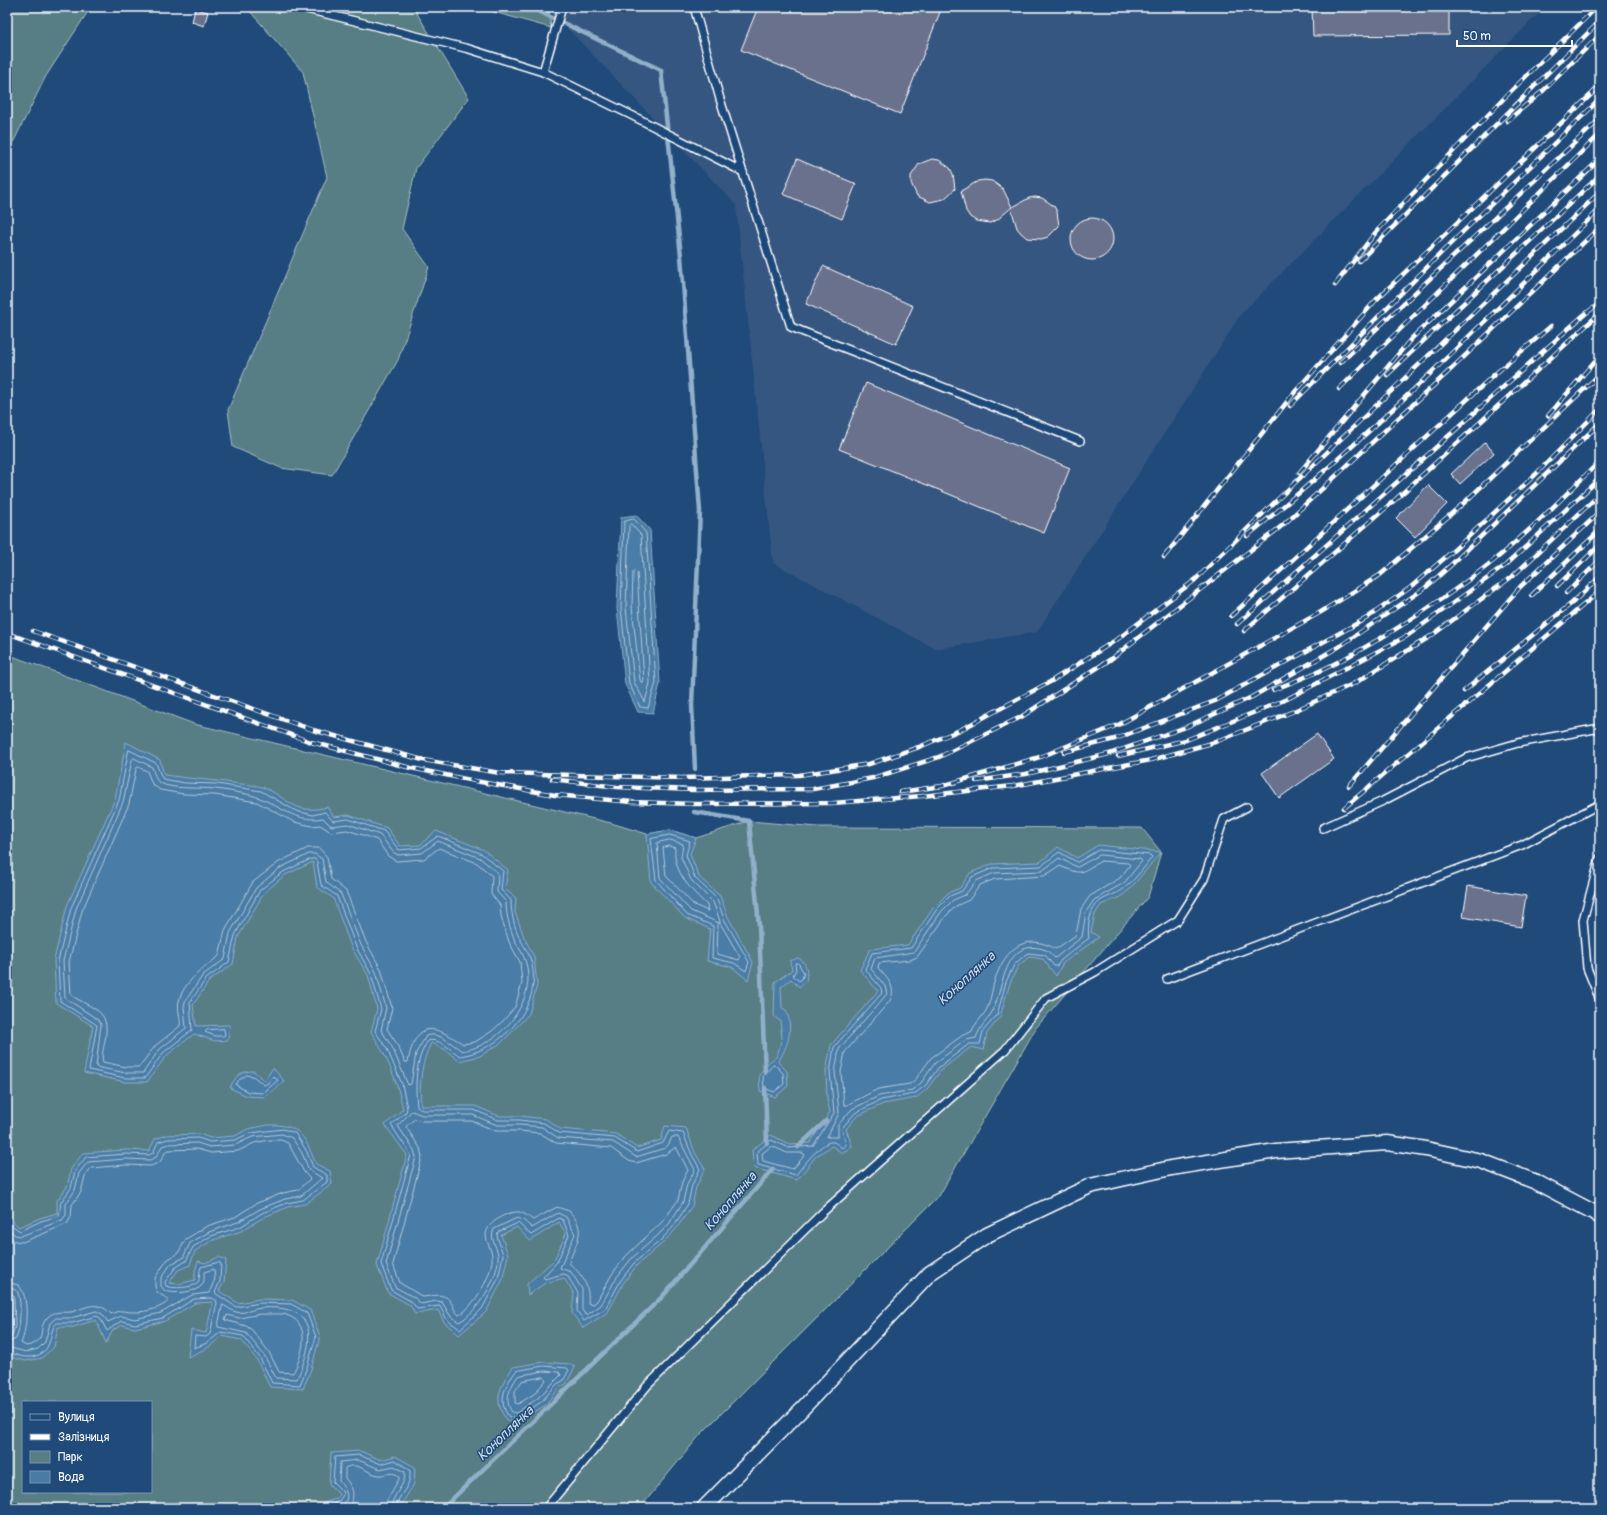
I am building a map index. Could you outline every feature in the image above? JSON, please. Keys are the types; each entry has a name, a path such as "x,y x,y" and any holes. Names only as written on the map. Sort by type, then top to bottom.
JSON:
{"street":[{"path":"704,1508 802,1409 930,1273 987,1236 1090,1186 1171,1168 1276,1151 1387,1144 1426,1149 1481,1161 1536,1182 1600,1217"}],"lane":[{"path":"298,7 469,49 542,72 743,172"},
{"path":"542,72 562,7"},
{"path":"694,7 791,327 1080,441"},
{"path":"1323,828 1383,801 1466,758 1518,743 1600,728"},
{"path":"1167,978 1522,845 1600,804"},
{"path":"546,1508 648,1386 823,1212 1005,1050 1046,998 1095,972 1178,920 1204,879 1224,820 1246,807"},
{"path":"1600,858 1583,920 1587,968 1600,1000"}],"shaded area":[{"path":"547,7 1545,7 1241,314 1037,632 936,649 773,563 736,205"}],"green space":[{"path":"7,7 91,7 46,76 7,155"},
{"path":"239,7 413,7 469,98 416,168 402,229 429,267 398,360 332,475 281,468 233,447 228,410 327,177 303,72 248,9"},
{"path":"476,7 547,7 549,10 551,28"},
{"path":"7,654 194,724 611,823 647,834 670,830 696,838 749,821 818,827 1142,828 1161,852 1148,897 1036,1028 939,1196 700,1435 640,1508 7,1508"}],"water":[{"path":"636,515 650,530 660,684 653,713 638,712 625,684 617,608 621,517"},
{"path":"126,742 160,760 164,775 262,787 299,807 316,809 327,807 334,817 348,815 387,828 400,846 420,845 436,831 484,850 508,870 505,889 516,898 515,912 524,937 534,957 537,985 529,1014 501,1043 480,1056 459,1061 446,1050 431,1043 423,1066 420,1090 421,1106 475,1106 499,1116 520,1116 546,1119 560,1129 616,1134 637,1148 661,1140 665,1126 686,1128 695,1153 705,1169 696,1187 692,1206 676,1229 664,1242 637,1265 624,1282 608,1312 583,1328 572,1313 574,1294 564,1278 545,1283 528,1295 527,1284 554,1260 566,1234 559,1222 530,1241 517,1227 501,1235 508,1255 502,1281 486,1312 459,1335 444,1322 438,1310 415,1314 410,1305 388,1293 377,1265 407,1155 385,1125 403,1109 398,1088 391,1069 371,1032 377,1009 368,975 352,949 333,898 317,887 313,862 285,875 264,893 238,937 233,964 209,981 193,1005 196,1026 230,1025 228,1040 215,1041 194,1034 166,1056 147,1082 125,1082 84,1073 93,1026 56,1003 54,960 67,906 115,799"},
{"path":"670,830 696,838 690,854 699,877 720,896 728,917 753,962 748,980 732,967 707,961 710,929 685,918 651,882 647,834"},
{"path":"1098,845 1161,852 1130,889 1120,897 1101,905 1095,914 1091,932 1099,937 1063,963 1056,976 1043,959 1029,957 1018,966 1010,983 1000,1017 987,1033 983,1050 971,1047 941,1070 927,1089 916,1098 883,1104 857,1116 846,1129 852,1146 842,1153 832,1146 816,1156 797,1180 754,1168 752,1150 771,1135 789,1144 810,1143 830,1112 827,1099 826,1072 831,1045 878,991 860,970 870,949 908,945 934,907 948,893 960,888 970,873 992,864 1040,862 1058,847 1077,858"},
{"path":"798,958 805,965 807,974 806,981 799,987 791,979 781,987 782,1008 786,1010 790,1024 790,1031 785,1050 778,1062 787,1071 788,1086 775,1097 760,1091 759,1075 768,1063 777,1056 782,1038 780,1021 774,1016 775,982 792,970 790,961"},
{"path":"273,1068 284,1081 265,1097 247,1096 230,1088 236,1077 242,1073 254,1071 264,1081"},
{"path":"268,1125 288,1127 300,1134 308,1146 316,1164 330,1171 332,1184 305,1204 288,1207 264,1217 241,1231 213,1240 195,1251 190,1265 178,1270 169,1283 179,1284 195,1280 195,1271 198,1261 205,1263 219,1257 226,1260 224,1282 219,1291 238,1303 260,1299 292,1300 310,1310 320,1337 311,1369 303,1389 270,1387 257,1360 241,1340 222,1336 209,1347 188,1357 191,1330 206,1333 213,1302 195,1303 165,1321 135,1328 122,1325 113,1330 106,1343 96,1320 73,1327 58,1327 54,1347 42,1358 26,1361 7,1356 7,1342 11,1326 10,1297 7,1297 7,1216 19,1227 57,1213 57,1201 67,1187 71,1169 83,1153 126,1150 149,1151 155,1139 167,1135 199,1134 210,1138 235,1136 248,1129"},
{"path":"544,1362 569,1364 575,1367 566,1384 560,1387 544,1406 518,1422 507,1421 502,1413 499,1400 501,1387 508,1374 513,1367"},
{"path":"360,1451 381,1460 395,1456 415,1467 414,1484 399,1508 323,1508 322,1504 337,1498 339,1494 329,1484 331,1453"}],"building":[{"path":"758,7 942,7 900,114 741,50"},
{"path":"1312,7 1449,7 1449,35 1313,36"},
{"path":"195,9 208,12 204,26 192,22"},
{"path":"797,159 856,184 842,219 783,194"},
{"path":"932,159 939,160 950,168 953,174 955,189 944,199 930,202 917,196 911,183 911,176 919,164"},
{"path":"978,181 992,181 1003,189 1012,207 997,220 990,223 976,221 970,217 966,211 961,191"},
{"path":"1029,198 1042,198 1054,206 1057,212 1059,226 1048,237 1041,239 1027,238 1021,233 1017,228 1011,208"},
{"path":"1088,218 1096,218 1104,221 1110,227 1113,239 1110,251 1104,257 1096,260 1088,260 1080,257 1074,251 1071,243 1071,235 1074,227 1080,221"},
{"path":"823,266 913,306 896,344 806,304"},
{"path":"866,383 1070,468 1044,533 839,449"},
{"path":"1485,442 1494,453 1460,484 1451,474"},
{"path":"1428,485 1447,504 1415,537 1396,518"},
{"path":"1317,734 1334,759 1279,798 1262,773"},
{"path":"1468,886 1526,896 1521,927 1463,917"}],"waterway":[{"path":"530,7 661,70 681,256 700,511 692,705 695,769"},
{"path":"694,812 749,821 759,926 765,1073"},
{"path":"765,1088 767,1143"},
{"name":"Коноплянка","path":"798,1147 826,1121"},
{"name":"Коноплянка","path":"443,1508 662,1297 773,1169"}],"railway":[{"path":"1335,285 1376,232 1510,92 1597,7"},
{"path":"1359,261 1600,21"},
{"path":"1507,121 1544,90 1600,35"},
{"path":"1164,557 1294,393 1376,300 1600,86"},
{"path":"1290,406 1444,250 1600,99"},
{"path":"1340,363 1600,119"},
{"path":"1339,389 1600,134"},
{"path":"1299,473 1411,339 1600,159"},
{"path":"1387,375 1600,175"},
{"path":"33,631 313,730 423,760 500,773 682,778 799,775 869,764 919,747 960,730 1050,682 1119,638 1195,580 1600,192"},
{"path":"1247,536 1293,498 1383,418 1471,335 1600,209"},
{"path":"552,779 617,787 695,790 813,789 873,778 939,757 1021,717 1111,659 1283,525 1447,373 1600,227"},
{"path":"1237,624 1585,314 1600,303"},
{"path":"1244,631 1396,499 1600,313"},
{"path":"1231,616 1495,374 1551,326"},
{"path":"1548,416 1600,355"},
{"path":"900,792 942,786 1043,756 1120,724 1321,612 1380,575 1465,502 1600,374"},
{"path":"1064,752 1115,739 1215,701 1367,618 1411,587 1455,549 1535,475 1600,409"},
{"path":"976,781 1026,774 1109,754 1186,727 1252,697 1340,646 1425,588 1600,423"},
{"path":"1273,690 1320,671 1345,658 1384,636 1439,601 1508,549 1600,461"},
{"path":"1118,756 1186,740 1287,699 1407,636 1506,565 1600,478"},
{"path":"7,633 311,742 411,768 475,781 555,795 632,802 695,804 833,803 922,796 1013,786 1151,760 1215,742 1294,711 1355,683 1431,636 1514,575 1600,494"},
{"path":"1349,786 1520,587 1600,512"},
{"path":"1531,596 1600,530"},
{"path":"1557,586 1600,545"},
{"path":"1566,593 1600,560"},
{"path":"1464,691 1572,603 1600,577"},
{"path":"1344,808 1600,591"}]}
